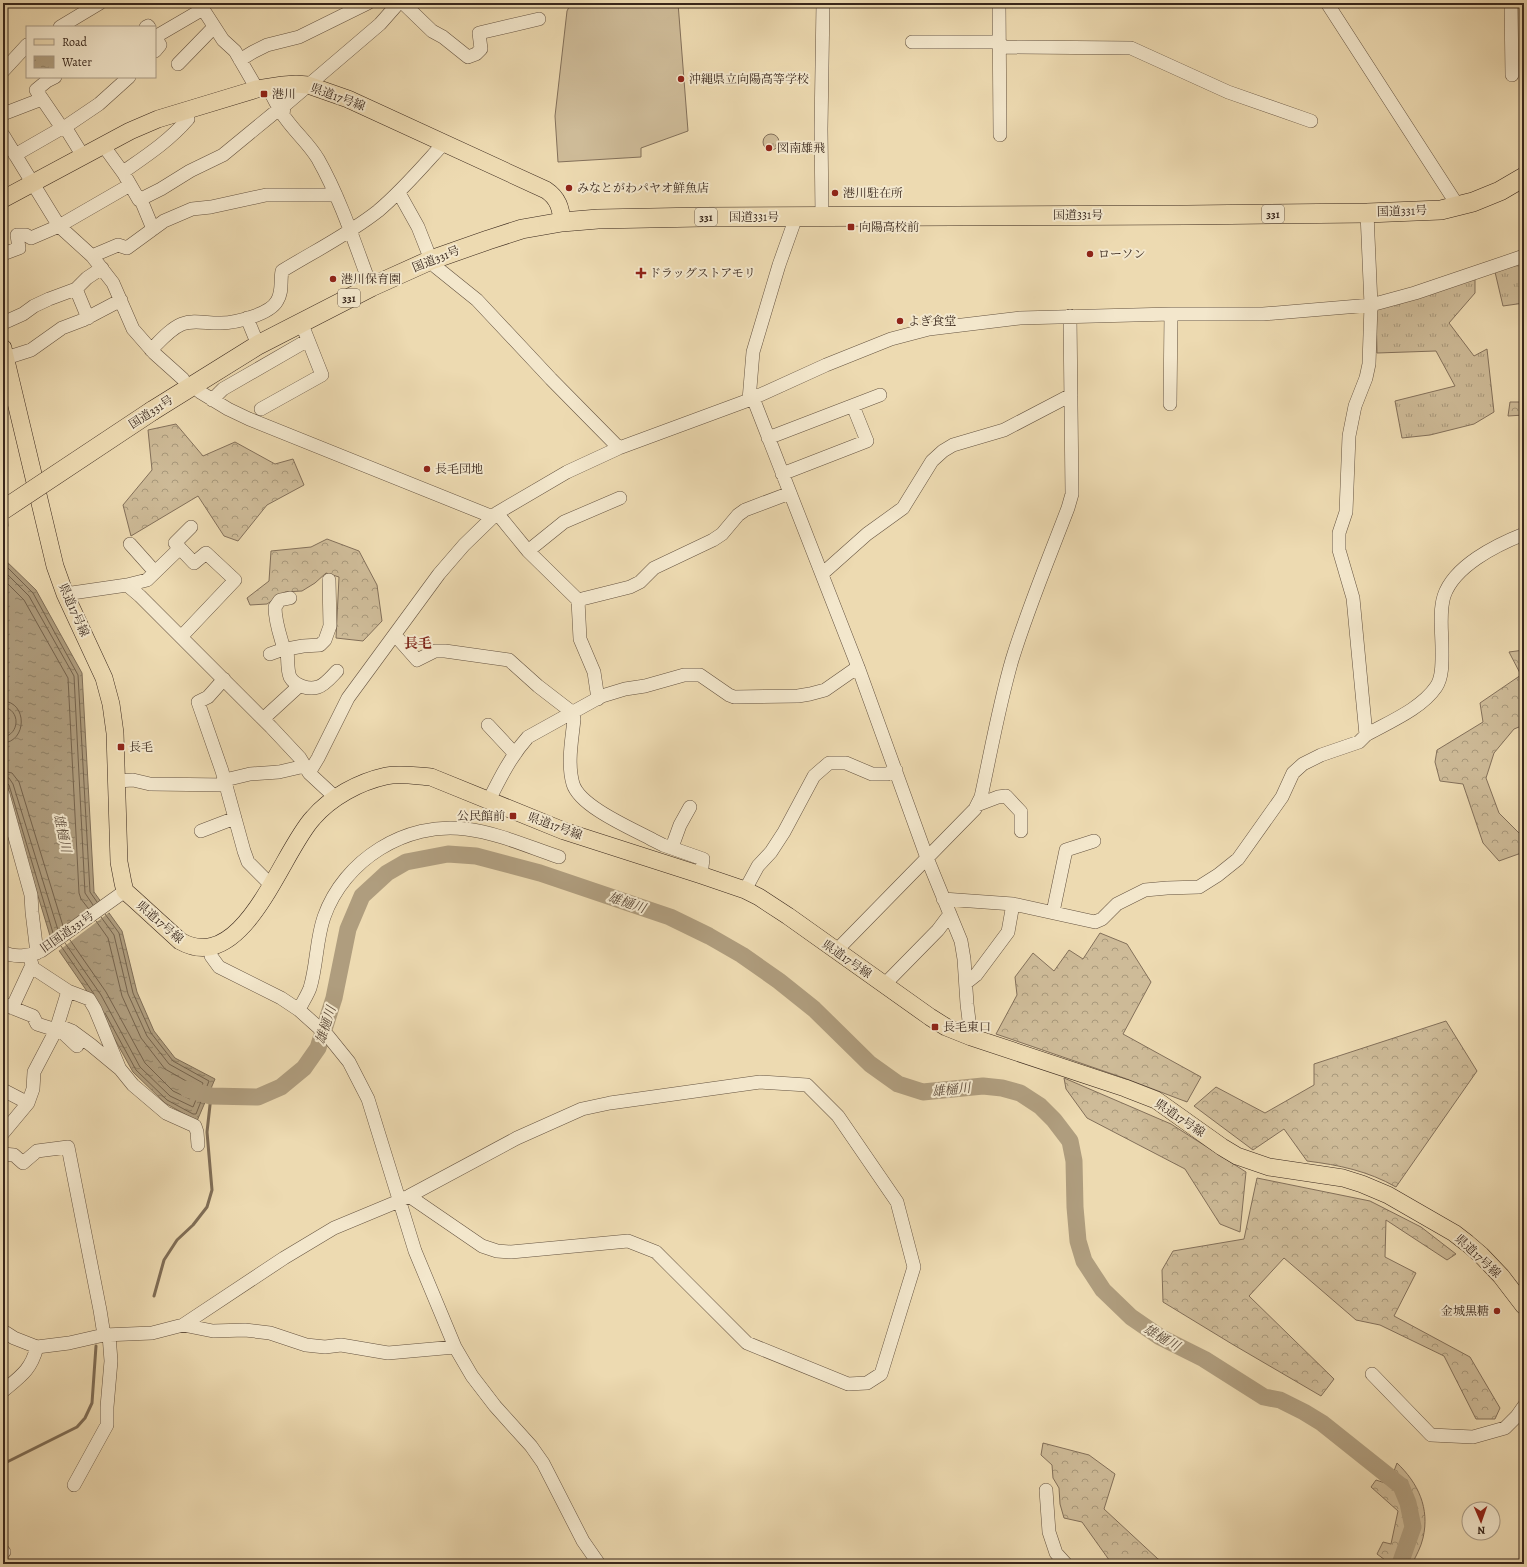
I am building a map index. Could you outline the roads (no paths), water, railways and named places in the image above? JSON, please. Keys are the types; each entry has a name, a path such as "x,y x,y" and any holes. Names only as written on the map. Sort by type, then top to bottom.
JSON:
{"highway":[{"name":"国道331号","path":"3,510 152,411 258,345 371,287 431,260 522,229 562,222 633,218 1180,215 1367,213 1440,210 1458,206 1500,191 1524,177"}],"main road":[{"name":"県道17号線","path":"3,199 130,131 158,119 262,88 283,85 308,86 348,99 540,187 553,195 560,206 562,222"},
{"name":"県道17号線","path":"4,353 55,566 65,594 92,651 109,692 115,733 119,862 122,879 126,891 180,941 188,946 196,948 211,947 230,939 259,906 305,828 317,814 336,798 362,784 386,776 408,775 431,778 564,831 701,874 745,890 759,897 788,916 884,985 946,1027 971,1037 1125,1088 1156,1100 1222,1148 1237,1156 1254,1162 1295,1172 1343,1178 1388,1195 1454,1233 1467,1243 1501,1276 1524,1306"}],"street":[{"path":"62,26 100,3"},
{"path":"240,60 267,45 299,37 368,3"},
{"path":"141,200 162,189 190,171 223,155 281,112 284,106 380,24 397,3"},
{"path":"403,3 432,31 443,37 468,57 476,54 482,49 479,33 539,19"},
{"path":"822,216 821,128 823,3"},
{"path":"999,3 1000,135"},
{"path":"1327,3 1458,206"},
{"path":"1511,3 1512,75"},
{"path":"156,36 201,6 222,40 235,51 240,60 262,88 272,93 281,112 318,159 350,229 371,287"},
{"path":"178,64 214,27"},
{"path":"156,39 160,45 156,50"},
{"path":"912,42 1131,48 1228,92 1311,121"},
{"path":"3,71 26,46"},
{"path":"54,78 36,90 83,156"},
{"path":"15,155 64,128 99,104 128,78"},
{"path":"3,114 42,99"},
{"path":"123,172 151,153 181,127 188,119 186,111"},
{"path":"3,135 59,226 92,256 113,283 133,329 151,350 183,379"},
{"path":"151,350 182,324 204,322 221,324 247,318 261,313 277,302 281,292 280,279 282,271 366,219 398,193 444,143"},
{"path":"104,145 123,172 139,200 141,200 153,229"},
{"path":"3,254 19,248 17,235 26,235 31,238 59,226 130,185"},
{"path":"398,193 418,227 431,260 436,267 477,300 551,379 619,448"},
{"path":"92,256 118,245 127,248 164,221 192,209 211,207 266,194 336,196"},
{"path":"1366,735 1353,598 1339,550 1339,533 1346,512 1349,436 1356,406 1366,378 1369,364 1371,305 1367,213"},
{"path":"796,217 779,265 753,352 751,399 768,438 858,666 927,858 961,941 971,1037"},
{"path":"117,781 134,780 150,784 225,783 250,774 307,770 318,758 348,698 439,574 495,515 567,472 619,448 751,399 826,365 891,339 930,329 1020,318 1171,314 1263,314 1371,305 1415,293 1524,256"},
{"path":"3,323 23,314 34,306 49,299 76,289 87,278 102,268"},
{"path":"76,289 88,318"},
{"path":"4,353 31,350 62,328 88,318 121,300"},
{"path":"1170,404 1171,314"},
{"path":"836,951 975,810 981,797 1002,698 1012,660 1023,626 1072,494 1070,316"},
{"path":"247,318 258,345"},
{"path":"261,409 322,375 301,322"},
{"path":"212,400 223,389 308,340"},
{"path":"200,392 212,400 249,419 495,515 528,551 578,600 580,639 594,672 598,699"},
{"path":"768,438 880,395"},
{"path":"822,574 867,534 903,508 932,461 942,450 953,445 1004,430 1071,395"},
{"path":"782,474 867,441 853,406"},
{"path":"578,600 630,587 640,582 654,568 713,540 722,534 738,515 745,510 790,493"},
{"path":"528,551 564,522 620,498"},
{"path":"182,637 235,580 206,553 194,563 175,543 191,527"},
{"path":"944,899 1013,904 1095,922 1102,919 1117,904 1146,890 1199,887 1218,875 1238,859 1282,797 1293,773 1303,764 1321,755 1359,742 1366,735 1423,703 1438,686 1442,668 1442,619 1444,597 1453,579 1468,565 1506,542 1524,534"},
{"path":"130,544 155,572"},
{"path":"65,594 127,585 147,580 180,548"},
{"path":"270,654 286,649 320,645 325,640 330,626 329,580"},
{"path":"127,585 182,637 264,719 300,758 307,770 336,798"},
{"path":"290,598 280,600 275,607 275,619 286,649 290,677 299,686 318,688 326,683 337,671"},
{"path":"395,635 417,660 435,651 445,651 509,660 538,686 573,713 574,719 570,759 574,785 578,792 592,807 653,840 703,859 701,874"},
{"path":"489,800 504,770 528,737 598,699 625,689 645,686 684,675 700,675 729,695 798,696 825,690 858,666"},
{"path":"224,679 208,697 198,702 225,783 248,862 272,885"},
{"path":"264,719 299,686"},
{"path":"488,725 515,754"},
{"path":"745,890 758,866 771,852 784,832 814,776 829,763 846,763 872,774 887,774 896,770"},
{"path":"3,794 31,895 33,968 68,991 89,1000 96,1010 120,1069"},
{"path":"977,805 998,797 1006,796 1015,803 1021,812 1021,831"},
{"path":"672,848 680,825 690,807"},
{"path":"201,831 235,818"},
{"path":"299,1010 309,989 324,917 332,898 351,873 364,860 385,845 400,837 417,833 441,828 464,828 478,830 501,837 559,857"},
{"path":"1053,912 1066,850 1094,841"},
{"name":"旧国道331号","path":"4,956 33,958 126,891"},
{"path":"966,983 976,975 1008,932 1013,904"},
{"path":"884,985 938,930 950,914"},
{"path":"211,947 211,956 219,966 281,998 299,1010 328,1036 349,1062 368,1099 404,1198 415,1251 456,1347 472,1376 495,1406 531,1446 543,1463 583,1541 598,1564"},
{"path":"33,958 7,1006 33,1016 37,1024 72,1031 120,1069 133,1085 166,1112 195,1126 198,1132 198,1145"},
{"path":"3,1133 28,1103 33,1089 34,1072 56,1028 68,991"},
{"path":"56,1028 77,1046"},
{"path":"3,1331 14,1338 37,1347 69,1343 106,1335 152,1333 183,1325 284,1258 334,1228 404,1198 517,1138 582,1109 618,1102 760,1082 806,1085 838,1116 897,1202 914,1267 881,1374 867,1383 848,1384 747,1344 656,1252 642,1246 628,1241 511,1252 497,1250 482,1246 404,1198"},
{"path":"3,1090 28,1103"},
{"path":"3,1154 14,1155 23,1163 37,1151 68,1147 111,1361 106,1425 74,1485"},
{"path":"183,1325 213,1331 245,1330 270,1333 306,1345 325,1347 341,1345 388,1353 456,1347"},
{"path":"3,1391 25,1372 34,1360 37,1347"},
{"path":"1372,1374 1431,1434 1473,1437 1505,1428 1522,1416"},
{"path":"1046,1490 1050,1532 1056,1553 1066,1564"}],"water":[{"path":"3,470 8,526 3,535"},
{"path":"3,558 36,590 82,673 94,892 122,931 137,992 154,1031 175,1058 215,1079 197,1121 165,1103 133,1072 93,1000 51,939 3,780 3,732 7,720 3,715"}],"waterway":[{"name":"雄樋川","path":"187,1089 211,1096 258,1097 281,1087 304,1068 318,1048 334,998 348,929 362,896 387,873 406,862 448,854 476,856 540,873 670,917 709,936 742,955 779,981 814,1009 870,1064 898,1084 923,1092 983,1086 1002,1088 1020,1093 1040,1106 1054,1120 1070,1141 1074,1161 1075,1207 1078,1241 1084,1261 1103,1290 1131,1317 1160,1337 1204,1359 1264,1397 1280,1400 1322,1423 1401,1486 1408,1503 1413,1527 1400,1564"},
{"path":"154,1296 164,1260 177,1240 193,1225 207,1207 212,1190 207,1132 211,1096"},
{"path":"3,1464 77,1427 85,1418 92,1403 96,1346"}],"place":[{"name":"沖縄県立向陽高等学校","path":"681,79"},
{"name":"港川","path":"264,94"},
{"name":"図南雄飛","path":"769,148"},
{"name":"みなとがわパヤオ鮮魚店","path":"569,188"},
{"name":"港川駐在所","path":"835,193"},
{"name":"向陽高校前","path":"851,227"},
{"name":"ローソン","path":"1090,254"},
{"name":"ドラッグストアモリ","path":"641,273"},
{"name":"港川保育園","path":"333,279"},
{"name":"よぎ食堂","path":"900,321"},
{"name":"長毛団地","path":"427,469"},
{"name":"長毛","path":"121,747"},
{"name":"公民館前","path":"513,816"},
{"name":"長毛東口","path":"935,1027"},
{"name":"金城黒糖","path":"1497,1311"}],"district":[{"name":"長毛","path":"418,643"}]}
